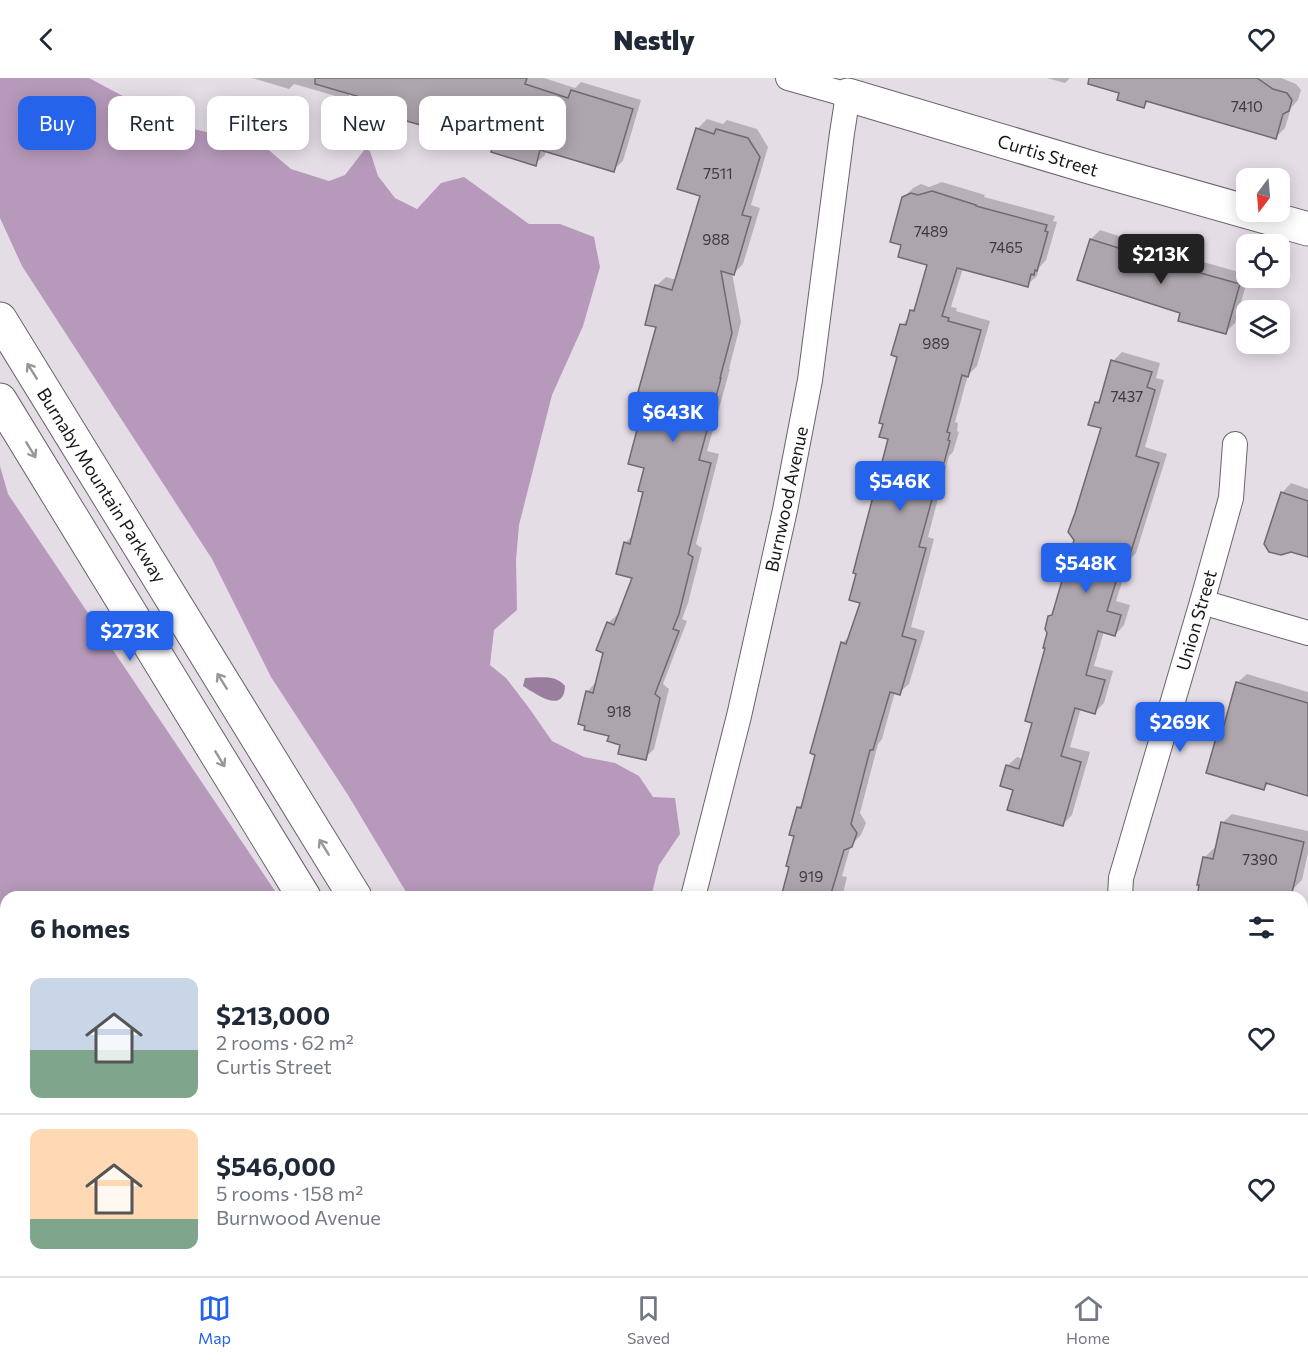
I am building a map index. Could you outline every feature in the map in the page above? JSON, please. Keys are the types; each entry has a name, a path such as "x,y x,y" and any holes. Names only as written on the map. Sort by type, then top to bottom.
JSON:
{"main road":[{"name":"Curtis Street","path":"854,84 1096,169 1308,229"},
{"name":"Burnaby Mountain Parkway","path":"0,319 351,891"},
{"path":"0,400 300,891"}],"street":[{"name":"Curtis Street","path":"788,78 854,84"},
{"name":"Burnwood Avenue","path":"695,891 739,716 785,510 810,380 842,133 854,84"},
{"name":"Union Street","path":"1120,891 1121,878 1231,498 1234,444"},
{"path":"1202,602 1308,633"}],"shaded area":[{"path":"0,78 89,78 123,96 108,96 108,150 195,150 195,129 207,132 207,150 269,150 291,169 329,181 345,175 364,150 368,150 370,151 378,176 395,198 417,209 441,183 464,177 529,224 560,224 594,237 600,267 583,326 552,395 519,525 516,560 517,610 494,630 490,665 506,678 552,741 584,757 615,763 639,776 653,797 675,798 680,834 659,865 652,891 405,891 348,795 271,677 212,559 22,266 0,218"},
{"path":"0,466 8,494 275,891 0,891"},
{"path":"525,678 546,678 561,682 565,686 563,695 555,701 548,700 523,686"}],"building":[{"path":"315,78 527,78 525,84 562,96 419,96 419,125 407,121 407,96 356,96 315,84"},
{"path":"1089,78 1257,78 1273,89 1287,93 1292,100 1289,111 1283,114 1276,139 1146,101 1144,108 1117,100 1119,93 1088,84"},
{"path":"571,90 633,109 614,172 540,150 566,150 566,97 568,98"},
{"path":"696,128 714,134 716,129 748,138 760,157 742,215 751,217 734,275 721,271 732,333 699,460 711,463 688,554 693,557 673,629 679,631 655,694 660,698 646,760 618,754 620,745 607,741 609,736 584,730 585,726 578,724 586,691 593,693 603,653 596,650 607,622 614,625 632,578 616,574 624,542 630,544 643,492 638,491 644,468 628,464 637,430 633,428 643,393 638,392 656,327 645,325 655,285 672,290 700,196 677,189"},
{"path":"492,150 540,150 536,166 491,152"},
{"path":"932,191 976,206 1047,225 1045,231 1048,232 1037,271 1035,270 1034,275 1031,274 1028,287 957,268 942,316 949,318 948,321 981,330 968,377 962,375 947,432 950,433 948,440 950,441 919,547 926,548 902,636 916,640 900,695 890,692 873,750 870,750 851,824 857,833 852,847 844,850 832,891 783,891 794,836 789,835 797,807 801,808 815,755 810,753 841,642 846,644 860,603 849,600 856,574 853,573 888,439 879,437 883,424 879,423 897,357 891,355 900,324 906,325 910,310 914,311 927,265 898,257 901,245 890,242 902,197 911,193 918,195"},
{"path":"1090,239 1236,283 1236,288 1239,288 1226,334 1178,321 1180,313 1077,280"},
{"path":"1111,360 1152,372 1147,387 1155,390 1136,456 1159,463 1127,564 1122,562 1107,611 1121,615 1115,636 1098,631 1086,675 1105,680 1095,714 1075,708 1061,756 1081,762 1063,826 1007,810 1013,790 1000,786 1006,765 1019,769 1032,723 1025,721 1045,648 1043,648 1048,616 1052,615 1074,540 1068,532 1101,428 1088,425 1095,402 1099,403"},
{"path":"1281,492 1308,501 1308,557 1291,552 1281,555 1269,552 1264,544"},
{"path":"1236,682 1308,703 1308,796 1266,783 1264,790 1206,773 1220,724 1224,725"},
{"path":"1221,822 1304,842 1292,891 1198,891 1199,885 1197,885 1203,857 1213,859"}]}
